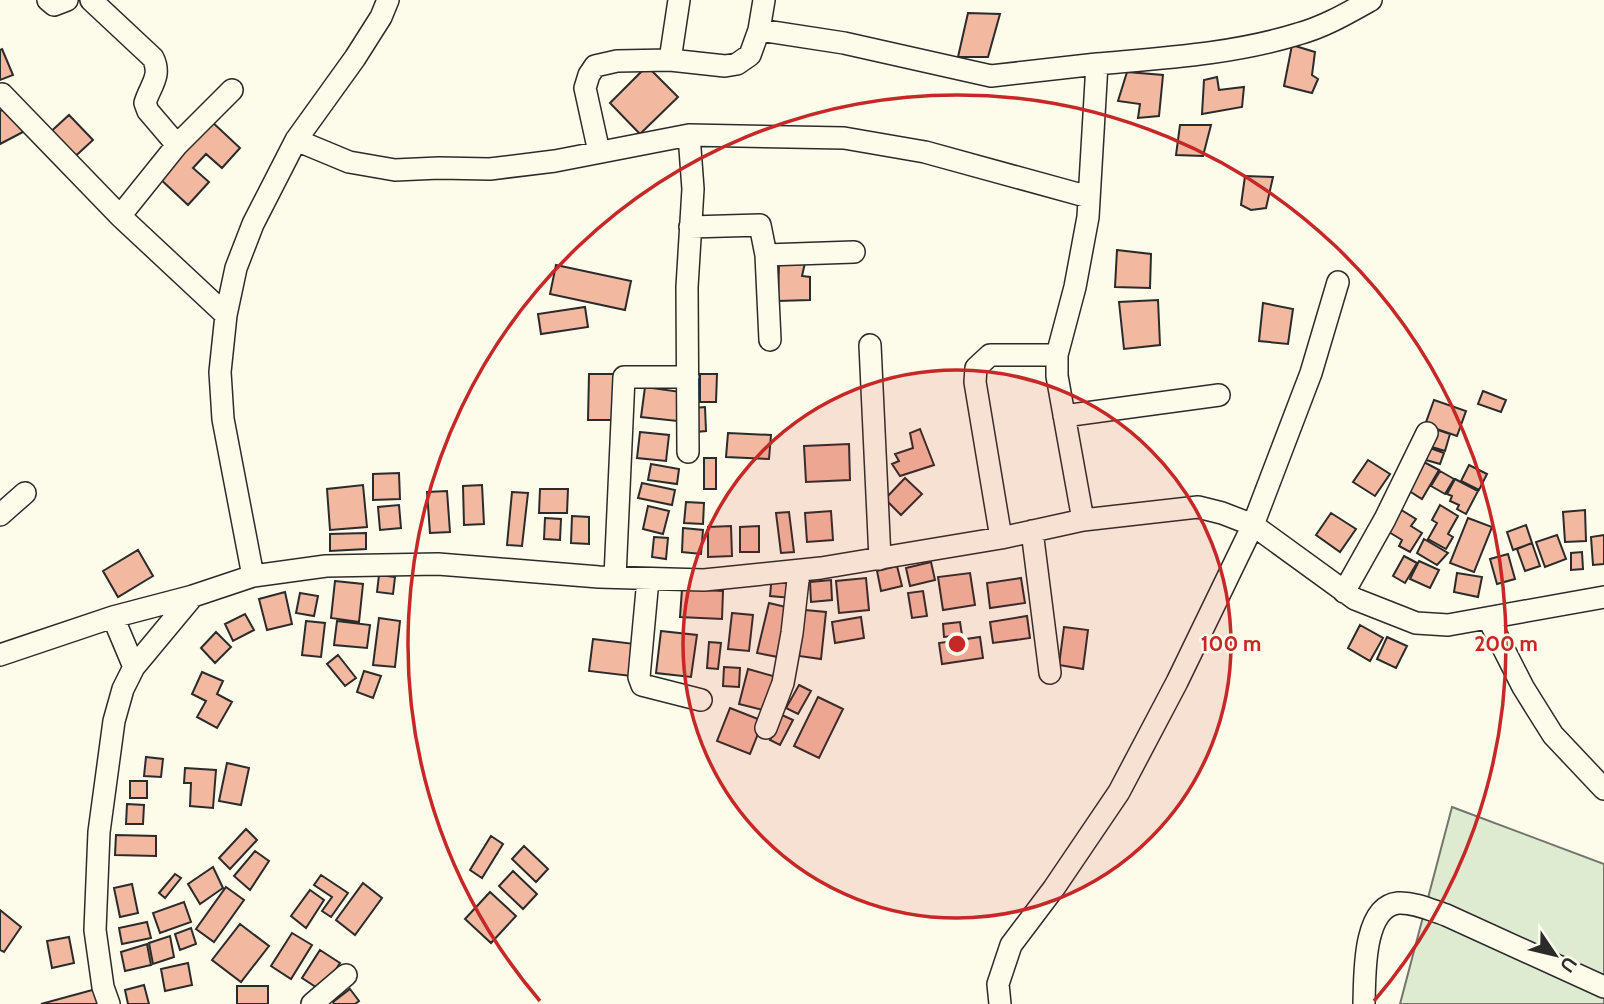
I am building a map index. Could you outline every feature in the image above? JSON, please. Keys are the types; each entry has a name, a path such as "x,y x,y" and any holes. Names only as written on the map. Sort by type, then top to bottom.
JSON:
{"street":[{"path":"48,0 54,5 67,0"},
{"path":"92,0 153,58 157,67 156,78 145,103 148,111 177,145"},
{"path":"253,576 223,419 220,372 226,315 236,268 253,224 296,140 355,58 381,17 388,0"},
{"path":"670,61 679,0"},
{"path":"599,152 585,89 595,66 617,61 670,61 725,66 737,64 750,55 759,30 764,0"},
{"path":"759,30 844,43 991,76 1186,56 1261,43 1300,34 1371,0"},
{"path":"1083,520 1057,376 1057,355 1075,287 1088,217 1097,64"},
{"path":"120,216 177,145 232,90"},
{"path":"2,94 120,216 226,315"},
{"path":"296,140 349,162 395,170 439,167 490,169 555,161 689,135 844,138 925,152 1089,197"},
{"path":"688,452 687,287 694,189 689,135"},
{"path":"690,227 760,225 765,255 770,340"},
{"path":"765,255 854,252"},
{"path":"1000,1004 998,984 1011,945 1054,888 1119,792 1177,682 1253,525 1311,373 1338,282"},
{"path":"870,345 880,559"},
{"path":"1001,538 975,382 976,368 990,355 1057,355"},
{"path":"615,577 624,377 688,376"},
{"path":"1064,416 1219,395"},
{"path":"1344,592 1385,519 1427,433"},
{"path":"0,515 25,493"},
{"path":"0,655 113,617 193,596 253,576 326,566 438,564 648,579 704,580 799,571 1001,538 1083,520 1198,507 1253,525 1344,592 1382,611 1416,623 1448,625 1604,597"},
{"path":"1032,531 1050,673"},
{"path":"766,728 783,683 799,571"},
{"path":"648,579 639,677 642,685 701,700"},
{"path":"109,1004 103,987 95,930 99,832 114,721 123,689 134,667 193,596"},
{"path":"113,617 134,667"},
{"path":"1488,618 1523,687 1553,735 1604,789"},
{"path":"1364,1004 1370,933 1379,915 1388,906 1400,903 1446,915 1604,987"},
{"path":"312,1004 346,975"}],"green space":[{"path":"1452,807 1604,864 1604,1004 1400,1004"}],"building":[{"path":"968,13 1000,14 988,57 958,57"},
{"path":"1292,45 1315,52 1312,75 1318,79 1312,93 1284,86"},
{"path":"2,49 13,75 0,80 0,50"},
{"path":"647,66 678,97 640,134 610,103"},
{"path":"1127,72 1163,75 1159,116 1138,118 1140,104 1118,101"},
{"path":"1217,77 1219,90 1244,87 1242,107 1202,114 1204,80"},
{"path":"10,106 23,132 0,144 0,111"},
{"path":"69,115 93,140 69,162 46,136"},
{"path":"210,120 240,148 222,168 206,154 193,168 209,182 188,205 158,177"},
{"path":"1180,125 1211,125 1203,156 1176,155"},
{"path":"1245,176 1273,177 1266,208 1251,210 1241,205"},
{"path":"1117,250 1151,254 1150,288 1115,287"},
{"path":"779,262 805,263 802,276 810,277 810,300 778,301"},
{"path":"556,265 631,281 625,310 550,294"},
{"path":"1158,300 1160,345 1124,349 1119,302"},
{"path":"1263,303 1293,309 1288,344 1259,341"},
{"path":"585,307 588,327 541,334 538,314"},
{"path":"589,374 617,374 615,420 588,420"},
{"path":"700,374 717,374 716,402 700,402"},
{"path":"645,387 681,392 677,421 641,417"},
{"path":"1483,391 1506,400 1501,412 1478,404"},
{"path":"1434,400 1466,411 1457,436 1425,425"},
{"path":"705,407 706,431 696,432 694,408"},
{"path":"920,429 934,465 900,476 892,464 899,461 895,454 913,448 910,433"},
{"path":"1438,430 1450,434 1445,451 1432,447"},
{"path":"640,432 669,435 666,461 637,458"},
{"path":"728,433 771,435 769,459 726,457"},
{"path":"849,444 850,480 806,482 804,446"},
{"path":"1430,448 1444,453 1440,464 1426,460"},
{"path":"704,458 716,458 716,489 704,489"},
{"path":"1368,460 1390,474 1375,496 1353,482"},
{"path":"1422,461 1439,470 1422,499 1406,489"},
{"path":"651,464 679,469 677,484 648,480"},
{"path":"1469,465 1487,474 1479,490 1461,481"},
{"path":"1440,471 1454,479 1445,494 1431,486"},
{"path":"399,473 400,499 373,500 373,474"},
{"path":"905,478 922,494 901,515 885,499"},
{"path":"1455,479 1478,491 1466,514 1457,509 1459,505 1450,501 1452,496 1447,494"},
{"path":"642,483 675,490 672,505 638,498"},
{"path":"363,485 367,527 330,530 327,489"},
{"path":"482,485 484,524 464,525 463,486"},
{"path":"540,489 568,489 567,513 539,513"},
{"path":"447,491 450,532 430,533 427,492"},
{"path":"512,492 528,493 522,546 507,545"},
{"path":"686,502 704,503 703,524 684,523"},
{"path":"399,505 401,528 380,530 378,507"},
{"path":"1440,505 1458,516 1448,534 1453,537 1446,549 1428,539 1437,523 1432,520"},
{"path":"648,506 669,511 663,534 643,529"},
{"path":"1398,508 1416,519 1411,526 1422,533 1410,552 1399,546 1402,540 1384,529"},
{"path":"1585,510 1586,541 1565,542 1563,512"},
{"path":"831,511 833,540 807,542 805,513"},
{"path":"789,512 794,552 781,553 776,513"},
{"path":"1331,513 1356,529 1340,552 1316,535"},
{"path":"572,516 589,517 589,544 571,543"},
{"path":"545,518 561,519 560,540 544,539"},
{"path":"1468,518 1492,527 1474,572 1450,563"},
{"path":"1526,525 1532,543 1513,550 1507,532"},
{"path":"731,526 732,556 708,557 708,527"},
{"path":"759,526 759,552 740,552 740,527"},
{"path":"683,528 703,530 701,554 682,552"},
{"path":"366,533 366,549 330,551 330,534"},
{"path":"1557,535 1566,559 1545,567 1536,542"},
{"path":"1604,535 1604,564 1593,565 1591,537"},
{"path":"654,537 668,538 666,559 652,557"},
{"path":"1424,539 1448,553 1437,565 1417,553"},
{"path":"1532,543 1540,566 1525,571 1517,549"},
{"path":"138,550 153,576 118,597 103,571"},
{"path":"1582,552 1583,569 1571,570 1571,553"},
{"path":"1508,554 1515,579 1497,584 1490,559"},
{"path":"1404,556 1417,563 1405,583 1393,576"},
{"path":"1419,561 1439,570 1430,588 1410,579"},
{"path":"931,562 935,580 910,586 906,568"},
{"path":"897,566 902,586 881,591 877,571"},
{"path":"970,573 975,605 943,610 938,577"},
{"path":"1457,573 1482,577 1478,597 1454,592"},
{"path":"379,575 395,577 393,594 377,592"},
{"path":"772,575 794,578 792,598 770,596"},
{"path":"866,578 869,610 839,613 836,581"},
{"path":"1021,578 1025,603 990,608 987,583"},
{"path":"831,580 832,600 811,602 810,582"},
{"path":"335,581 363,584 359,622 331,618"},
{"path":"682,589 723,591 722,619 680,617"},
{"path":"923,591 927,616 912,618 908,593"},
{"path":"285,592 292,624 267,630 259,599"},
{"path":"300,593 318,596 314,616 296,613"},
{"path":"769,603 790,608 778,657 757,653"},
{"path":"805,610 826,612 821,659 799,656"},
{"path":"732,613 753,615 749,651 728,649"},
{"path":"245,614 254,630 233,641 225,624"},
{"path":"1027,616 1030,638 993,643 990,622"},
{"path":"861,617 864,638 835,643 832,622"},
{"path":"379,618 400,621 395,667 373,665"},
{"path":"306,621 325,623 321,657 302,655"},
{"path":"337,621 370,625 367,648 334,645"},
{"path":"960,622 962,635 944,637 943,624"},
{"path":"1360,625 1383,638 1370,661 1348,648"},
{"path":"1064,627 1088,630 1083,669 1059,665"},
{"path":"661,631 697,635 691,677 656,673"},
{"path":"216,632 231,647 215,663 201,648"},
{"path":"980,637 983,658 942,664 939,643"},
{"path":"1387,637 1407,646 1396,668 1377,659"},
{"path":"593,639 635,644 631,676 589,671"},
{"path":"709,642 721,643 718,669 707,668"},
{"path":"338,655 356,678 345,686 327,664"},
{"path":"724,667 740,668 739,687 723,686"},
{"path":"748,669 780,678 771,712 739,704"},
{"path":"364,671 381,676 373,698 357,692"},
{"path":"202,672 223,681 217,694 232,702 217,728 197,717 206,701 192,694"},
{"path":"799,685 811,691 798,714 786,708"},
{"path":"818,697 843,709 819,758 794,746"},
{"path":"730,708 763,721 750,754 717,741"},
{"path":"782,715 793,720 780,745 770,740"},
{"path":"146,757 163,759 161,777 144,776"},
{"path":"227,763 249,768 241,805 219,801"},
{"path":"185,768 216,770 213,808 190,806 191,783 184,783"},
{"path":"130,781 147,781 147,798 130,798"},
{"path":"127,804 144,805 143,824 126,824"},
{"path":"246,829 257,840 230,869 219,858"},
{"path":"116,835 156,836 156,856 115,855"},
{"path":"491,836 503,844 482,878 470,870"},
{"path":"524,846 548,869 536,882 512,859"},
{"path":"255,851 269,861 250,890 234,876"},
{"path":"213,867 223,888 200,904 188,884"},
{"path":"513,871 537,894 523,909 499,886"},
{"path":"175,874 181,878 165,898 159,893"},
{"path":"321,875 348,893 331,917 322,911 332,897 314,885"},
{"path":"363,883 382,898 355,935 336,920"},
{"path":"132,884 138,913 120,917 114,888"},
{"path":"226,887 244,900 214,942 196,929"},
{"path":"310,890 324,900 306,928 291,916"},
{"path":"490,892 516,916 491,943 465,919"},
{"path":"184,902 191,922 160,933 153,913"},
{"path":"0,910 21,927 4,952 0,950"},
{"path":"147,922 151,938 122,944 119,928"},
{"path":"240,924 269,946 241,982 212,960"},
{"path":"191,928 196,944 180,950 175,934"},
{"path":"292,933 312,945 291,979 271,966"},
{"path":"170,936 174,957 153,964 149,943"},
{"path":"69,937 74,963 52,968 47,941"},
{"path":"147,944 151,965 125,971 121,952"},
{"path":"320,950 340,963 322,991 302,978"},
{"path":"188,963 192,985 165,991 161,969"},
{"path":"144,985 149,1004 128,1004 125,990"},
{"path":"237,986 268,986 268,1004 237,1004"},
{"path":"96,989 100,1004 41,1004"},
{"path":"350,989 359,1001 355,1004 334,1004 333,1002"}]}
